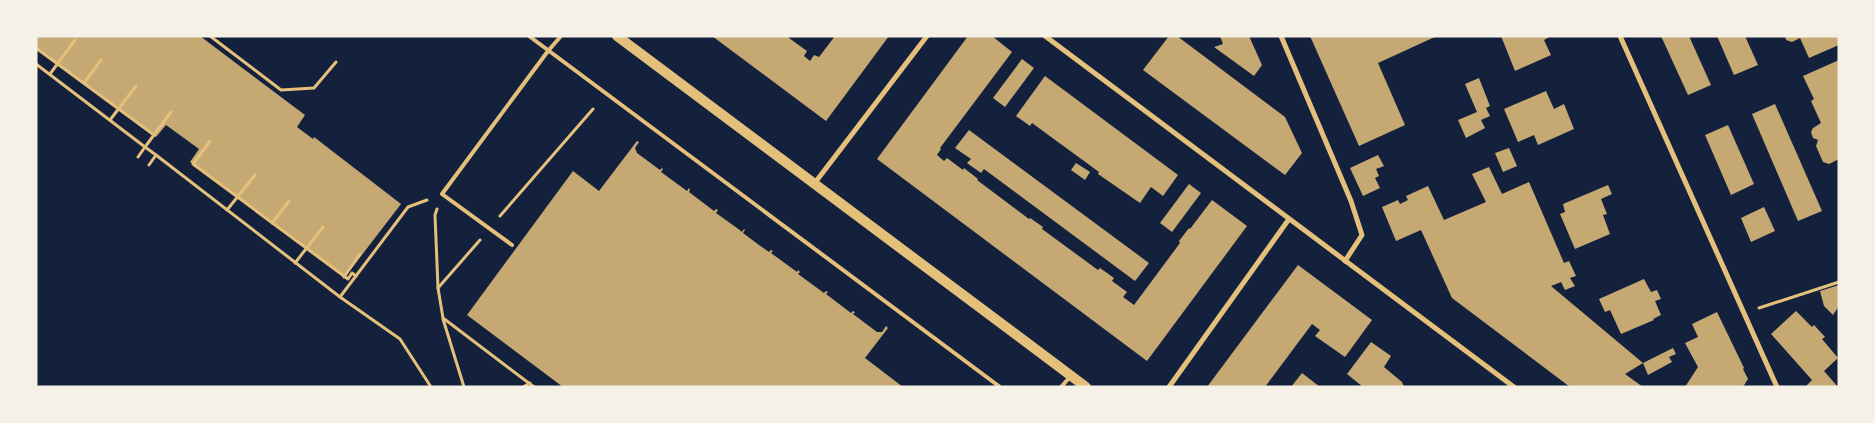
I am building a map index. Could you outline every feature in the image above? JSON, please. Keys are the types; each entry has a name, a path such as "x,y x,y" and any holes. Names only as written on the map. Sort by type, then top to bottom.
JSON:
{"main road":[{"path":"617,36 1086,387"}],"street":[{"path":"814,184 927,36"},
{"path":"1045,36 1514,387"},
{"path":"1281,36 1350,200 1362,235 1345,261"},
{"path":"1620,36 1777,387"},
{"path":"1168,387 1289,219"}],"lane":[{"path":"529,36 1000,387"},
{"path":"512,244 442,194 560,36"},
{"path":"1062,387 1071,376"}],"path":[{"path":"210,36 281,90 314,88 336,62"},
{"path":"50,74 75,40"},
{"path":"36,48 154,135"},
{"path":"84,83 101,60"},
{"path":"36,64 340,297 400,339 431,387"},
{"path":"110,120 136,86"},
{"path":"438,288 593,109"},
{"path":"138,157 171,112"},
{"path":"210,141 193,164 344,277 348,279 352,273 356,276"},
{"path":"149,165 156,156"},
{"path":"227,210 255,175"},
{"path":"340,297 408,207 442,194"},
{"path":"442,194 435,215 438,288 443,318 464,387"},
{"path":"272,223 289,201"},
{"path":"295,263 324,227"},
{"path":"344,277 360,254"},
{"path":"1744,312 1839,282"},
{"path":"443,318 534,387"},
{"path":"523,387 530,383"}],"building":[{"path":"36,36 200,36 305,115 297,127 313,139 314,137 401,204 344,277 190,162 199,149 166,125 156,137 36,48"},
{"path":"712,36 789,36 789,38 807,51 804,56 810,61 814,55 819,57 835,36 889,36 826,121"},
{"path":"968,36 992,36 1012,52 940,148 937,155 944,161 947,158 963,170 964,168 1029,219 1043,227 1042,229 1098,270 1100,268 1114,278 1112,281 1127,292 1123,297 1134,305 1180,243 1179,241 1212,200 1247,226 1147,361 877,159"},
{"path":"1169,36 1177,36 1285,117 1302,153 1285,175 1143,70"},
{"path":"1220,36 1249,36 1262,65 1254,76 1214,47 1223,44"},
{"path":"1310,36 1437,36 1378,63 1405,125 1359,146"},
{"path":"1501,36 1551,36 1544,40 1551,55 1515,71"},
{"path":"1661,36 1689,36 1711,85 1688,95"},
{"path":"1717,36 1745,36 1758,65 1734,75"},
{"path":"1785,36 1839,36 1839,45 1809,58 1800,38 1792,42 1786,40"},
{"path":"1022,59 1034,68 1005,107 993,98"},
{"path":"1839,60 1839,159 1829,164 1823,162 1816,146 1818,140 1813,138 1811,132 1813,128 1821,123 1811,101 1814,99 1803,76"},
{"path":"1045,76 1178,175 1163,196 1151,187 1140,203 1098,174 1099,172 1032,123 1030,126 1016,116"},
{"path":"1479,78 1490,106 1486,108 1490,116 1481,120 1485,128 1466,138 1458,120 1477,112 1465,84"},
{"path":"1546,91 1554,109 1564,104 1574,129 1538,145 1534,135 1518,142 1504,109"},
{"path":"1775,104 1822,211 1798,221 1752,114"},
{"path":"1728,125 1754,184 1731,195 1705,135"},
{"path":"969,130 1149,263 1135,281 984,169 981,173 967,163 971,159 955,148"},
{"path":"637,141 639,142 635,148 637,153 660,170 662,168 661,172 687,191 689,188 689,192 714,211 718,210 716,213 742,232 744,229 743,233 769,252 773,251 771,253 797,272 798,270 800,272 798,274 824,293 828,292 826,294 851,313 855,312 853,314 877,332 882,332 886,326 888,328 865,358 903,387 563,387 467,315 573,171 599,191"},
{"path":"1509,148 1517,166 1503,172 1495,153"},
{"path":"1378,155 1384,166 1376,169 1379,176 1375,178 1380,188 1363,196 1350,168"},
{"path":"1076,163 1090,172 1085,180 1071,170"},
{"path":"1489,167 1502,194 1529,182 1564,263 1569,261 1576,276 1570,278 1575,286 1565,290 1561,282 1551,286 1643,363 1625,374 1643,387 1570,387 1452,298 1421,230 1396,241 1382,207 1398,200 1400,204 1408,200 1406,196 1428,186 1444,220 1486,202 1472,174"},
{"path":"1189,184 1201,193 1172,232 1160,223"},
{"path":"1608,185 1612,194 1601,199 1607,214 1603,215 1610,234 1575,249 1560,214 1565,212 1563,204"},
{"path":"1764,207 1775,231 1751,242 1741,218"},
{"path":"1298,265 1372,320 1345,357 1315,336 1320,330 1312,324 1265,387 1207,387"},
{"path":"1644,279 1651,292 1657,290 1661,299 1655,301 1661,315 1654,320 1621,334 1610,310 1605,312 1599,299"},
{"path":"1839,285 1839,306 1833,315 1824,306 1820,291"},
{"path":"1796,311 1812,327 1814,325 1825,337 1822,339 1838,358 1824,371 1838,387 1805,387 1812,380 1771,334"},
{"path":"1717,312 1748,379 1743,387 1685,387 1698,367 1685,343 1698,337 1692,324"},
{"path":"1371,342 1391,356 1384,367 1402,382 1404,387 1363,387 1347,374"},
{"path":"1673,348 1676,354 1669,357 1672,362 1648,375 1643,363"},
{"path":"1302,373 1320,387 1291,387"}]}
